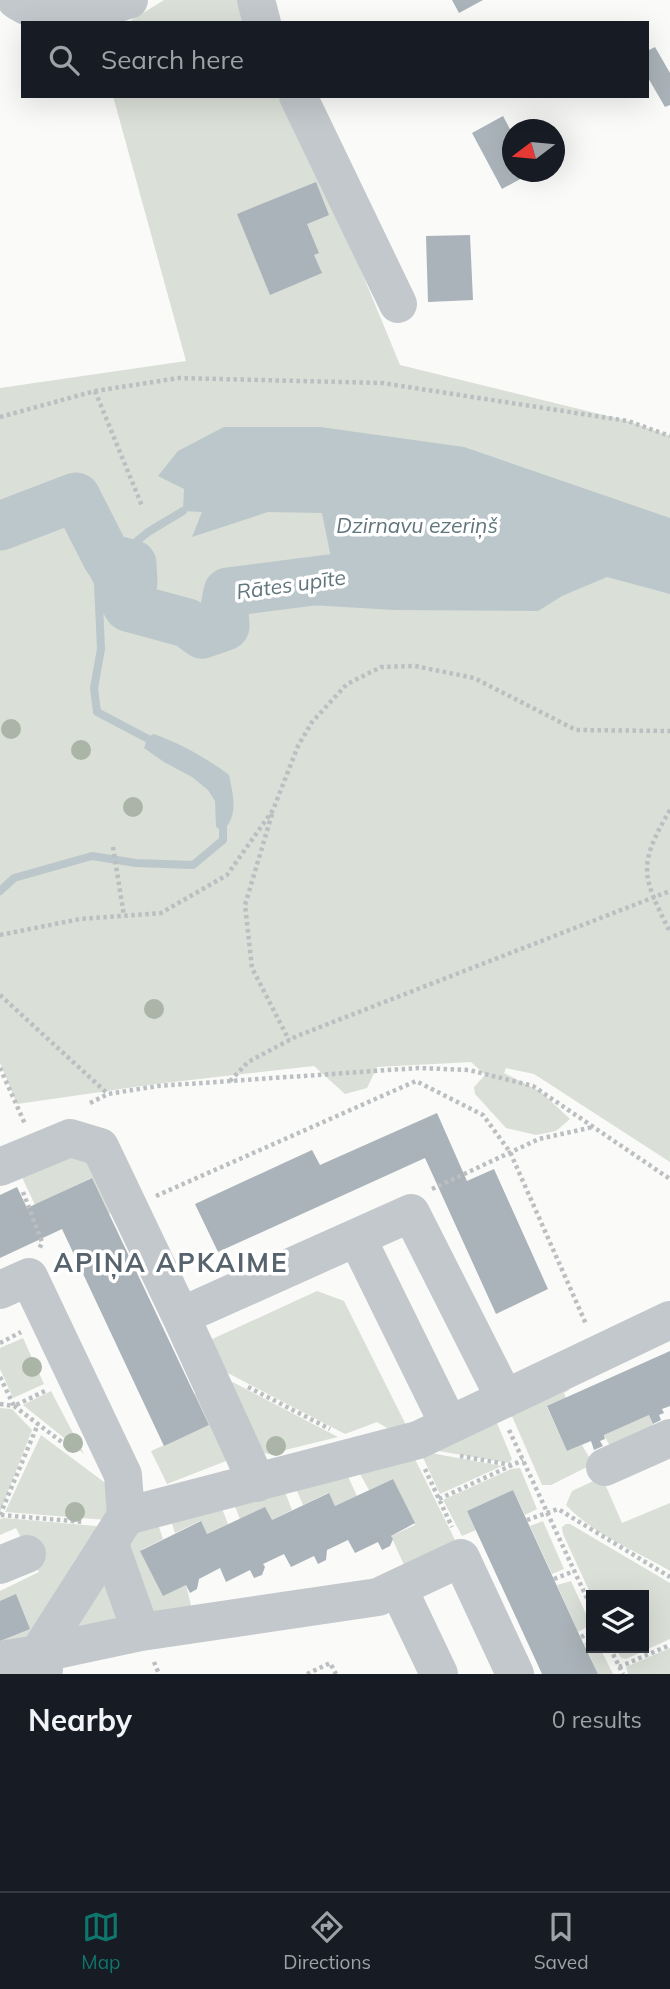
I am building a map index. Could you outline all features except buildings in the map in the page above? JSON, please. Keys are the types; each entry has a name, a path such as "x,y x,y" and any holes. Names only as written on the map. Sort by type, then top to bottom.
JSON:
{"street":[{"path":"16,0 51,13 87,12 129,0"},
{"path":"256,0 261,21"},
{"path":"299,98 398,304"},
{"path":"5,1165 70,1138 100,1147 257,1483"},
{"path":"181,1316 411,1213 500,1401"},
{"path":"357,1238 449,1425"},
{"path":"14,1284 76,1376 123,1475 118,1528 141,1632"},
{"path":"42,1664 118,1528 257,1483 412,1442 670,1320"},
{"path":"605,1467 670,1438"},
{"path":"0,1660 42,1664 141,1632 378,1597 461,1558 515,1674"},
{"path":"398,1588 439,1674"}],"path":[{"path":"0,417 95,391 179,378 382,383 628,421 670,436"},
{"path":"95,391 142,506"},
{"path":"289,1040 252,968 245,905 274,810 298,746 312,722 347,684 381,667 415,667 474,678 576,730 670,731"},
{"path":"0,935 80,919 161,913 226,875 274,810"},
{"path":"670,810 652,841 646,873 653,898 670,932"},
{"path":"113,847 124,916"},
{"path":"229,1082 248,1062 289,1040 670,891"},
{"path":"0,995 108,1094"},
{"path":"0,1068 26,1127"},
{"path":"90,1102 108,1094 158,1086 416,1068 469,1070 533,1086 670,1179"},
{"path":"416,1068 416,1081"},
{"path":"416,1081 483,1115 510,1152 574,1293 598,1354"},
{"path":"129,1209 416,1081"},
{"path":"411,1213 433,1188 540,1139 594,1127"},
{"path":"5,1165 42,1242 14,1284"},
{"path":"202,1363 375,1452"},
{"path":"0,1404 14,1406 76,1376"},
{"path":"0,1377 14,1406 78,1454"},
{"path":"500,1401 523,1460 586,1596"},
{"path":"38,1424 1,1515 118,1528"},
{"path":"412,1442 459,1540 461,1558"},
{"path":"439,1499 523,1460"},
{"path":"527,1520 558,1508 670,1577"},
{"path":"554,1579 574,1571"},
{"path":"581,1637 586,1634"},
{"path":"620,1667 670,1645"},
{"path":"613,1653 623,1674"},
{"path":"307,1674 330,1663 336,1674"}],"shaded area":[{"path":"164,0 250,0 258,21 130,21"},
{"path":"114,98 290,98 400,365 628,421 670,436 670,1162 534,1074 506,1068 504,1073 541,1092 570,1119 556,1131 536,1135 506,1128 475,1094 474,1087 485,1075 471,1062 377,1067 367,1088 345,1094 314,1066 156,1084 17,1104 0,1063 0,388 186,361"},
{"path":"53,1150 102,1156 125,1208 109,1214 91,1178 35,1205 20,1173"},
{"path":"317,1291 344,1301 407,1427 397,1434 377,1422 345,1434 222,1370 208,1341"},
{"path":"23,1338 44,1384 13,1398 0,1369 0,1348"},
{"path":"221,1376 338,1437 269,1454 258,1452"},
{"path":"212,1385 244,1454 167,1484 151,1451 209,1425 194,1394"},
{"path":"569,1387 564,1393 566,1398 547,1407 567,1451 582,1445 593,1464 551,1485 542,1485 512,1416"},
{"path":"51,1391 84,1454 23,1405"},
{"path":"0,1408 12,1409 32,1430 0,1512"},
{"path":"649,1415 653,1424 652,1431 610,1446 604,1435"},
{"path":"497,1423 512,1459 509,1463 421,1448"},
{"path":"41,1435 108,1485 107,1520 5,1512"},
{"path":"411,1451 455,1540 404,1565 391,1536 415,1525 393,1479 369,1490 359,1472"},
{"path":"420,1451 502,1466 440,1494"},
{"path":"520,1468 537,1509 525,1515 513,1490 467,1511 476,1530 462,1536 443,1500 511,1469"},
{"path":"346,1472 357,1496 335,1506 328,1493 303,1505 297,1491"},
{"path":"602,1477 622,1523 670,1503 670,1571 589,1525 566,1505 572,1491"},
{"path":"285,1492 292,1510 272,1520 240,1519 233,1502"},
{"path":"221,1506 228,1524 207,1534 200,1521 175,1533 170,1518"},
{"path":"0,1519 107,1527 43,1634 0,1644 0,1591 39,1572 16,1528 0,1535"},
{"path":"543,1521 564,1569 552,1574 530,1526"},
{"path":"158,1524 163,1539 141,1550 163,1595 186,1585 191,1605 156,1629 121,1538"},
{"path":"570,1524 670,1583 670,1639 649,1649 649,1590 589,1590 562,1527"},
{"path":"101,1569 120,1617 73,1632"},
{"path":"571,1581 586,1614 586,1628 578,1632 557,1585"},
{"path":"670,1648 670,1674 628,1674 626,1667"},
{"path":"589,1653 602,1653 613,1674 598,1674"},
{"path":"618,1653 639,1653 626,1659 621,1658"}],"water":[{"name":"Dzirnavu ezeriņš","path":"224,427 320,427 464,447 670,518 670,594 607,577 562,596 538,611 394,610 311,605 279,585 294,570 332,563 322,513 268,512 192,537 202,512 183,511 184,489 158,476 178,451"},
{"path":"153,734 192,751 229,775 233,812 223,831 216,827 215,801 208,790 144,748 147,739"}],"waterway":[{"name":"Rātes upīte","path":"0,526 76,497 107,558 132,564 133,582 121,595 128,607 187,623 202,634 225,626 224,612 228,592 345,577"},
{"path":"132,564 131,546 148,532 183,511"},
{"path":"79,545 98,583 101,649 94,688 97,712 154,742"},
{"path":"99,596 113,582 98,569 98,560 107,558"},
{"path":"99,602 128,607"},
{"path":"0,891 14,878 92,856 136,863 193,865 223,840 223,822"}],"district":[{"name":"APIŅA APKAIME","path":"171,1263"}]}
